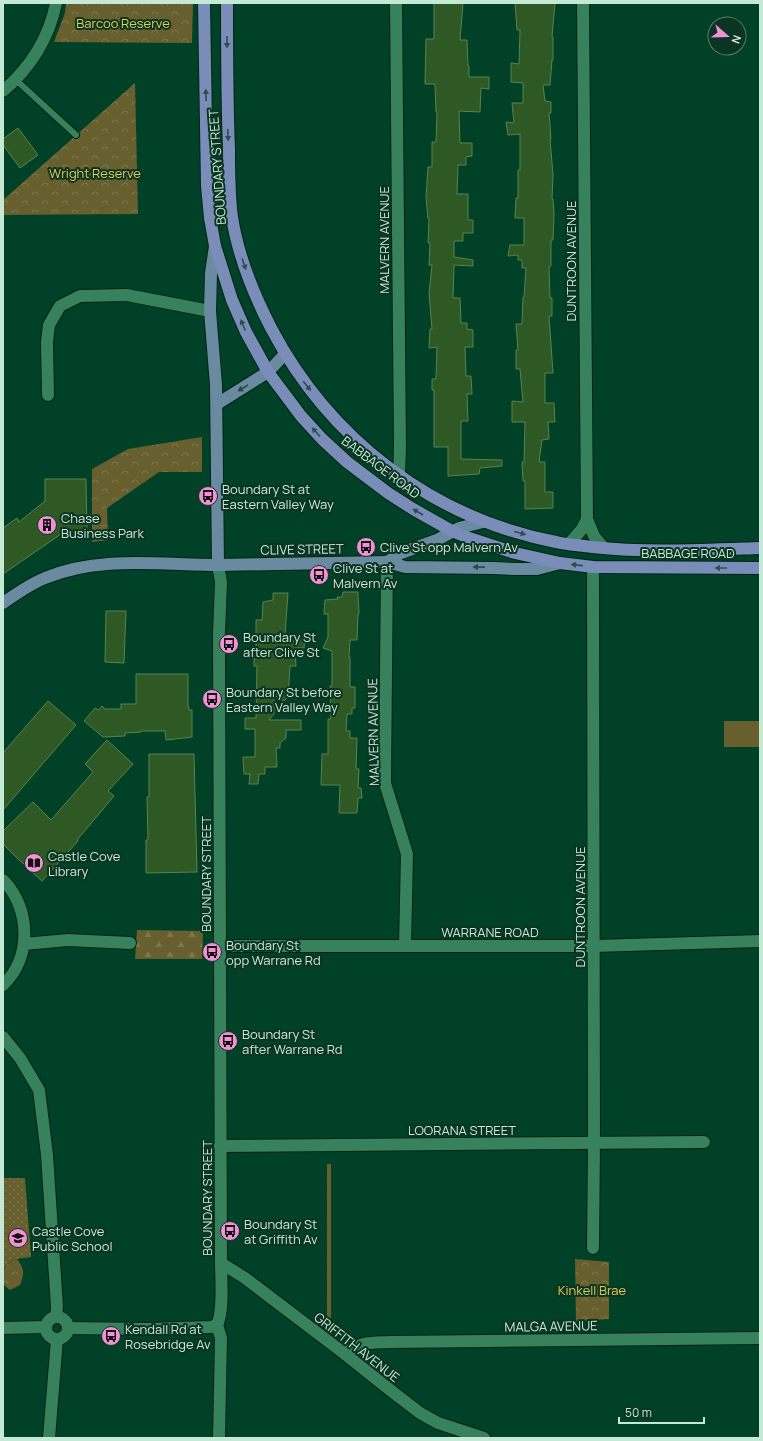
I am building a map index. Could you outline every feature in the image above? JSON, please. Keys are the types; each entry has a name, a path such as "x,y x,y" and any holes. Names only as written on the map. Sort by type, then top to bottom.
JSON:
{"highway":[{"name":"BOUNDARY STREET","path":"204,3 207,186 210,218 215,246"},
{"name":"BOUNDARY STREET","path":"227,3 227,96 232,216 239,250 262,312 285,354"},
{"name":"BABBAGE ROAD","path":"215,246 235,306 246,332 268,372 301,416 322,439 347,462 388,493 452,531 508,551 560,563 593,567 760,568"},
{"name":"BABBAGE ROAD","path":"285,354 303,381 339,425 360,444 399,476 428,494 483,522 531,536 569,544 604,548 648,550 760,548"}],"main road":[{"name":"BOUNDARY STREET","path":"215,246 210,311 217,404 218,564"},
{"path":"217,404 268,372 285,354"},
{"name":"CLIVE STREET","path":"387,562 401,553 437,540 452,531 483,522"},
{"name":"CLIVE STREET","path":"3,603 23,589 45,578 65,571 111,564 387,562 405,567 537,569 560,563"}],"street":[{"path":"3,91 16,80 31,61 51,24 56,3"},
{"name":"MALVERN AVENUE","path":"396,3 399,476"},
{"name":"DUNTROON AVENUE","path":"583,3 587,519 594,536 604,548"},
{"path":"48,395 47,342 49,325 60,306 80,296 127,295 210,311"},
{"path":"569,544 582,529 587,519"},
{"name":"MALVERN AVENUE","path":"387,562 386,783 406,854 405,946"},
{"name":"BOUNDARY STREET","path":"218,564 221,582 219,634 221,1263 220,1311 216,1325 221,1338 219,1438"},
{"name":"DUNTROON AVENUE","path":"593,567 593,1248"},
{"path":"3,880 15,896 21,909 24,922 24,944 20,959 10,978 3,985"},
{"path":"24,944 68,940 130,943"},
{"name":"WARRANE ROAD","path":"220,946 594,946 760,941"},
{"path":"3,1037 20,1058 39,1090 48,1155 57,1307 56,1317"},
{"name":"LOORANA STREET","path":"220,1146 704,1142"},
{"name":"GRIFFITH AVENUE","path":"221,1263 245,1278 346,1354 420,1413 438,1424 484,1438"},
{"path":"56,1317 60,1317 66,1321 68,1328 64,1337 57,1339 50,1337 46,1328 50,1319 56,1317"},
{"path":"68,1328 155,1329 211,1327 216,1325"},
{"path":"3,1328 46,1328"},
{"name":"MALGA AVENUE","path":"346,1354 351,1348 362,1343 760,1338"},
{"path":"48,1438 57,1339"}],"lane":[{"path":"16,80 76,135"}],"green space":[{"name":"Barcoo Reserve","path":"66,3 193,3 192,43 54,42 65,13"},
{"name":"Wright Reserve","path":"135,83 138,214 3,215 3,200"},
{"path":"202,437 202,472 159,472 107,508 108,540 92,542 92,469 128,449"},
{"path":"724,721 760,721 760,747 724,747"},
{"path":"137,930 203,931 202,959 135,959"},
{"path":"327,1164 331,1164 331,1322 327,1320"},
{"path":"3,1178 25,1178 31,1257 15,1260 3,1269"},
{"path":"17,1259 22,1268 23,1277 20,1285 10,1290 3,1284 3,1271 8,1263"},
{"name":"Kinkell Brae","path":"575,1259 609,1262 609,1319 576,1321"}],"building":[{"path":"434,3 463,3 460,40 467,40 469,77 489,77 489,89 481,88 480,112 459,111 460,143 472,143 472,156 466,157 466,165 458,165 457,194 468,194 468,220 473,220 473,233 463,233 463,241 454,241 454,257 473,260 473,266 454,265 453,298 460,298 461,323 467,323 467,329 473,330 473,347 465,347 466,376 471,376 472,394 467,394 468,421 461,421 461,459 502,460 502,466 480,468 479,474 448,476 448,447 434,447 434,390 432,390 432,379 436,379 437,347 429,348 430,329 432,329 429,293 432,265 429,265 429,219 426,197 428,167 432,167 432,142 436,142 437,112 435,84 425,84 426,39 434,39"},
{"path":"515,3 555,3 552,37 553,60 550,85 543,85 545,101 551,102 551,113 549,113 553,175 552,199 554,214 553,240 551,240 551,266 549,267 552,316 549,316 553,373 545,373 545,403 554,403 555,422 548,422 549,439 542,440 539,462 545,462 545,492 553,492 553,508 525,509 525,481 523,481 522,462 524,462 525,422 512,422 512,401 523,402 520,369 516,369 516,350 518,350 516,324 522,324 526,268 522,268 522,260 518,260 518,255 508,256 510,245 524,245 524,218 515,218 516,198 518,198 518,170 520,170 520,134 508,135 506,122 514,123 512,103 523,103 523,83 511,82 511,63 519,64 520,30 517,30"},
{"path":"18,128 38,155 20,168 3,145 3,139"},
{"name":"Chase Business Park","path":"45,479 86,479 87,530 71,534 64,532 3,574 3,528 17,518 19,522 45,501"},
{"path":"343,592 358,592 359,614 357,640 350,640 349,657 350,687 355,687 355,708 352,708 352,714 347,714 346,731 350,731 350,738 357,738 356,769 359,769 358,788 361,788 362,798 358,798 357,813 339,813 340,785 321,785 322,754 328,754 328,719 331,719 330,686 332,686 332,651 323,648 328,637 328,614 324,614 325,600 338,599 337,597 342,597"},
{"path":"273,593 288,593 285,635 305,635 304,648 295,648 296,666 290,666 288,697 284,701 274,695 274,714 269,720 301,720 301,730 286,730 286,738 280,743 280,748 276,748 277,767 265,767 265,774 259,774 258,784 249,784 250,774 244,774 243,757 255,757 255,729 245,729 245,718 256,718 257,666 254,666 254,654 256,654 256,620 262,620 263,602 273,600"},
{"path":"106,611 126,611 124,663 105,662"},
{"path":"136,674 188,674 188,705 189,710 192,710 192,737 166,740 165,731 141,731 125,733 125,736 103,737 84,721 95,708 99,710 102,706 105,709 121,709 121,704 136,704"},
{"path":"48,701 76,725 3,810 3,753"},
{"path":"107,740 133,764 108,791 114,796 77,840 78,841 42,881 3,844 3,831 33,802 51,820 93,772 85,764"},
{"path":"149,754 194,754 197,872 146,873"}],"place":[{"name":"Boundary St at Eastern Valley Way","path":"208,496"},
{"name":"Chase Business Park","path":"47,525"},
{"name":"Clive St opp Malvern Av","path":"366,547"},
{"name":"Clive St at Malvern Av","path":"319,575"},
{"name":"Boundary St after Clive St","path":"229,644"},
{"name":"Boundary St before Eastern Valley Way","path":"212,699"},
{"name":"Castle Cove Library","path":"34,863"},
{"name":"Boundary St opp Warrane Rd","path":"212,952"},
{"name":"Boundary St after Warrane Rd","path":"228,1041"},
{"name":"Boundary St at Griffith Av","path":"230,1231"},
{"name":"Castle Cove Public School","path":"18,1238"},
{"name":"Kendall Rd at Rosebridge Av","path":"111,1336"}]}
